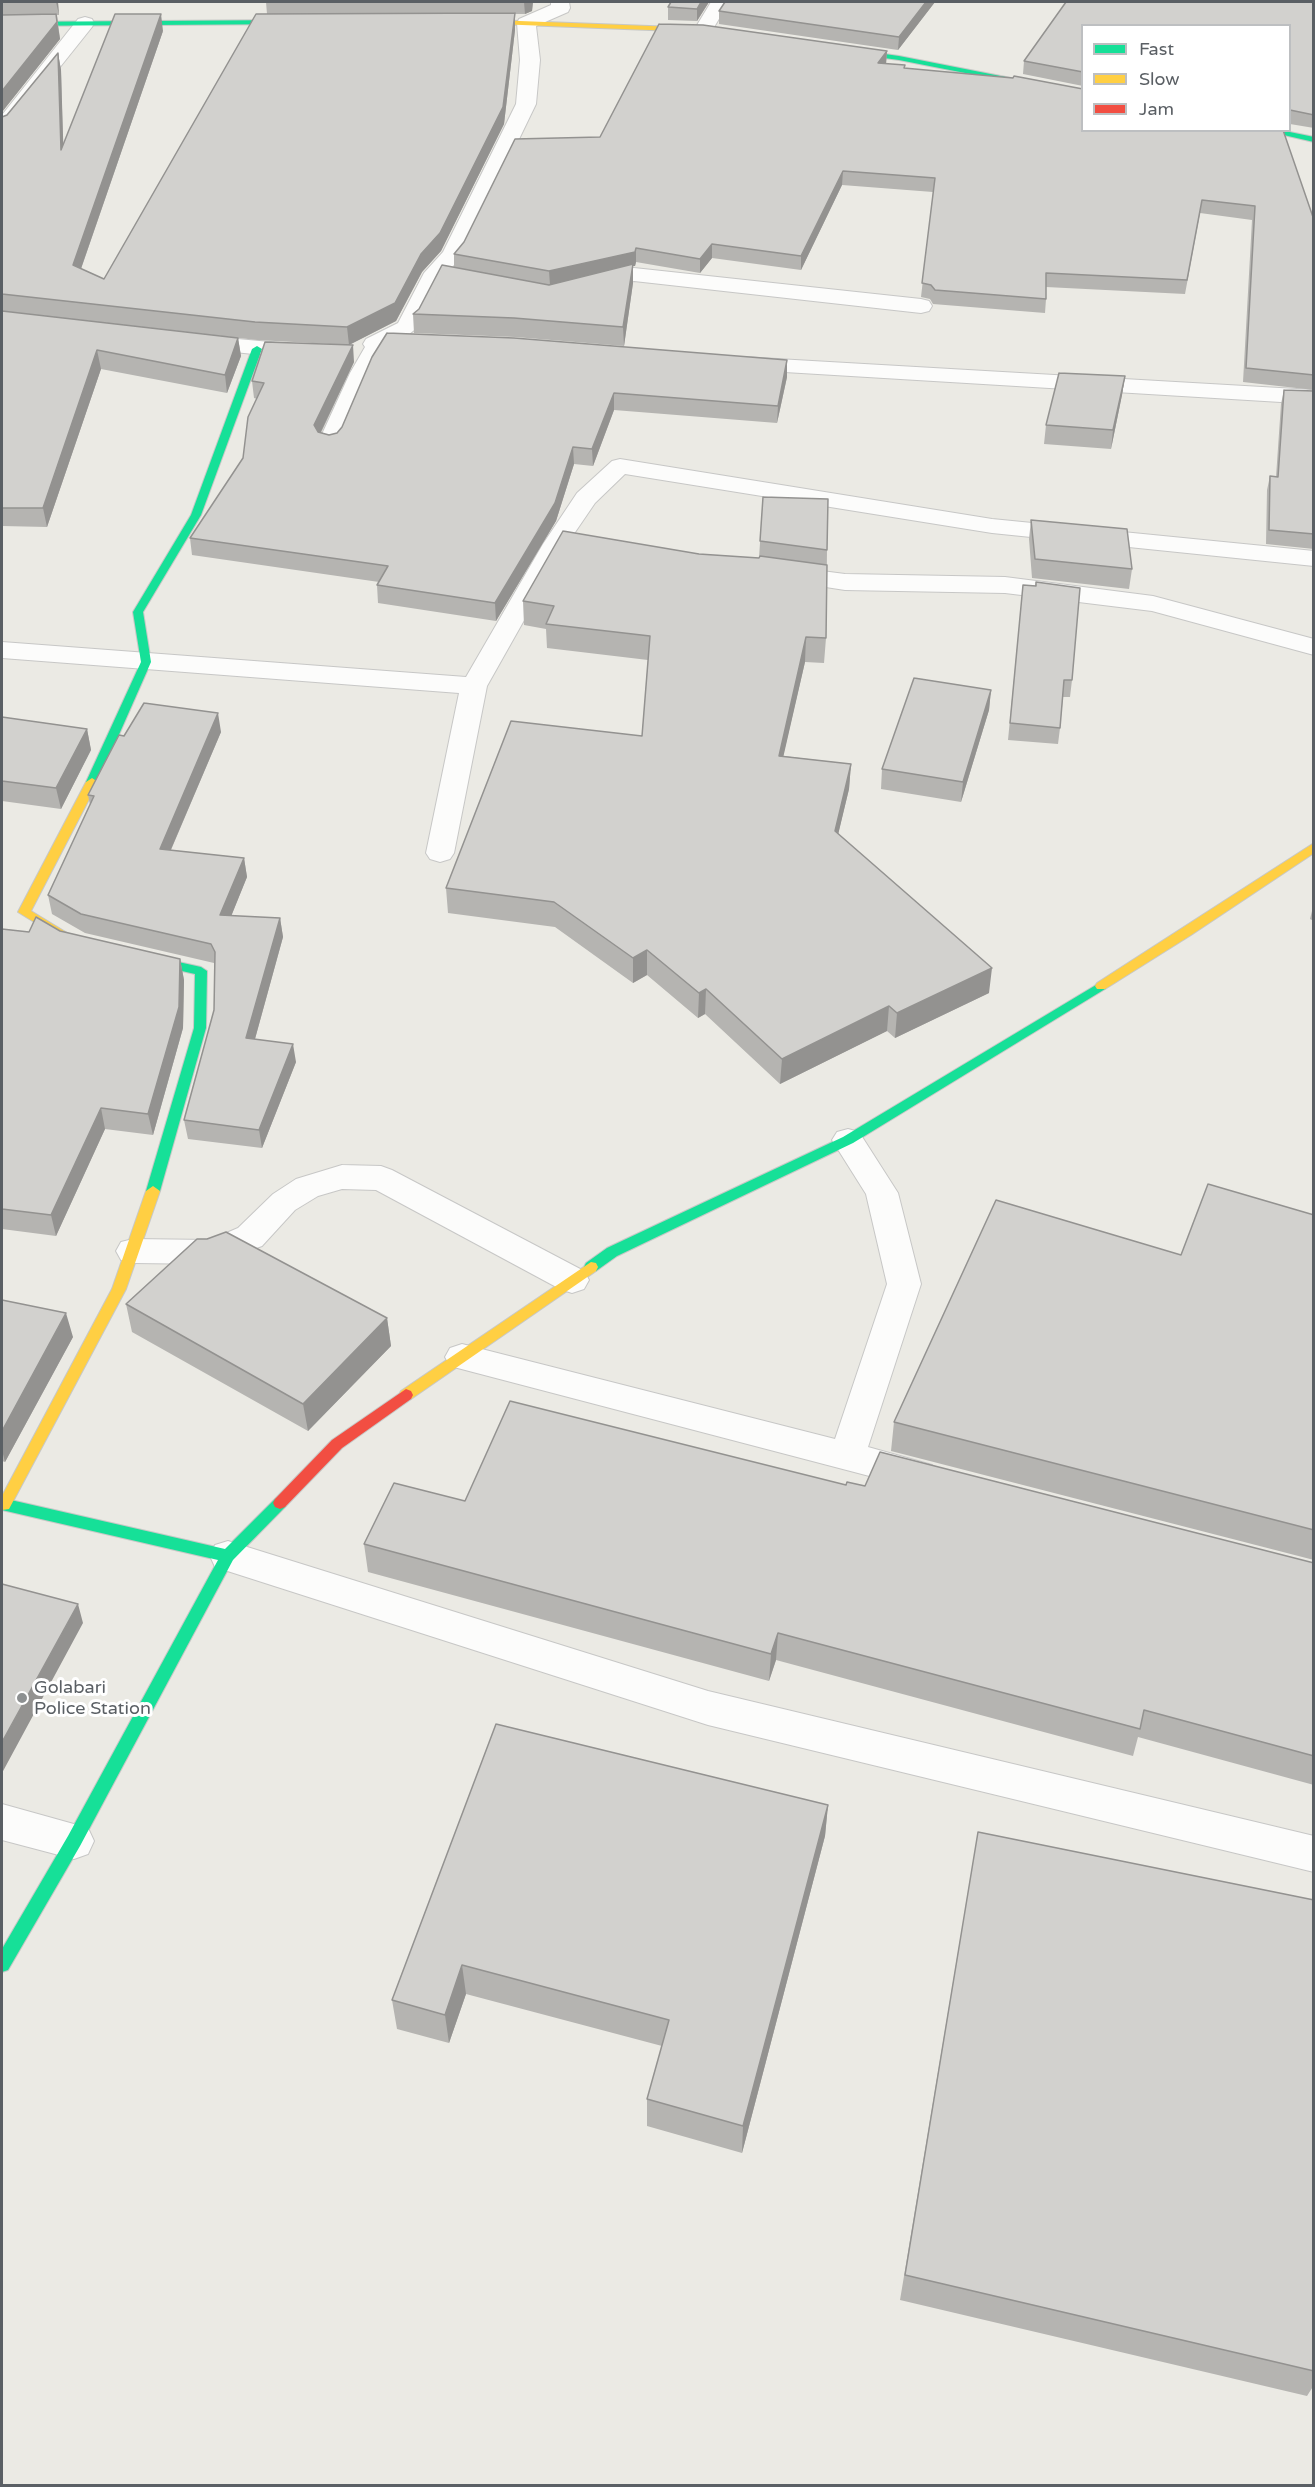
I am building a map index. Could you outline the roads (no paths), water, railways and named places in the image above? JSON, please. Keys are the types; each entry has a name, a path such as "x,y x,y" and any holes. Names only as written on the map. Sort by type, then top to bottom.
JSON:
{"street":[{"path":"526,23 561,8 560,2"},
{"path":"460,21 709,31 720,2"},
{"path":"2,24 307,22"},
{"path":"2,127 85,23"},
{"path":"342,354 353,354 407,327 445,275 452,255 526,104 530,60 526,23"},
{"path":"830,48 899,58 1081,94"},
{"path":"1276,132 1314,140"},
{"path":"571,289 634,274 921,306"},
{"path":"169,340 310,352"},
{"path":"380,341 447,344"},
{"path":"330,443 361,373 380,341"},
{"path":"87,945 75,943 24,912 103,761 146,662 138,612 196,515 256,349"},
{"path":"718,363 1314,397"},
{"path":"440,853 474,686 567,546 586,498 620,466 992,526 1314,559"},
{"path":"764,571 845,582 1005,585 1153,604 1314,647"},
{"path":"2,650 474,686"},
{"path":"2,1964 74,1841 228,1556 338,1444 612,1252 848,1140 1186,932 1314,847"},
{"path":"121,953 201,971 200,1028 162,1166 119,1289 3,1505 228,1556 708,1708 1314,1854"},
{"path":"847,1456 904,1284 882,1193 848,1140"},
{"path":"133,1251 212,1252 250,1237 284,1202 307,1187 342,1177 381,1178 572,1280"},
{"path":"462,1357 949,1483"},
{"path":"2,1822 74,1841"}],"place":[{"name":"Golabari Police Station","path":"22,1698"}]}
